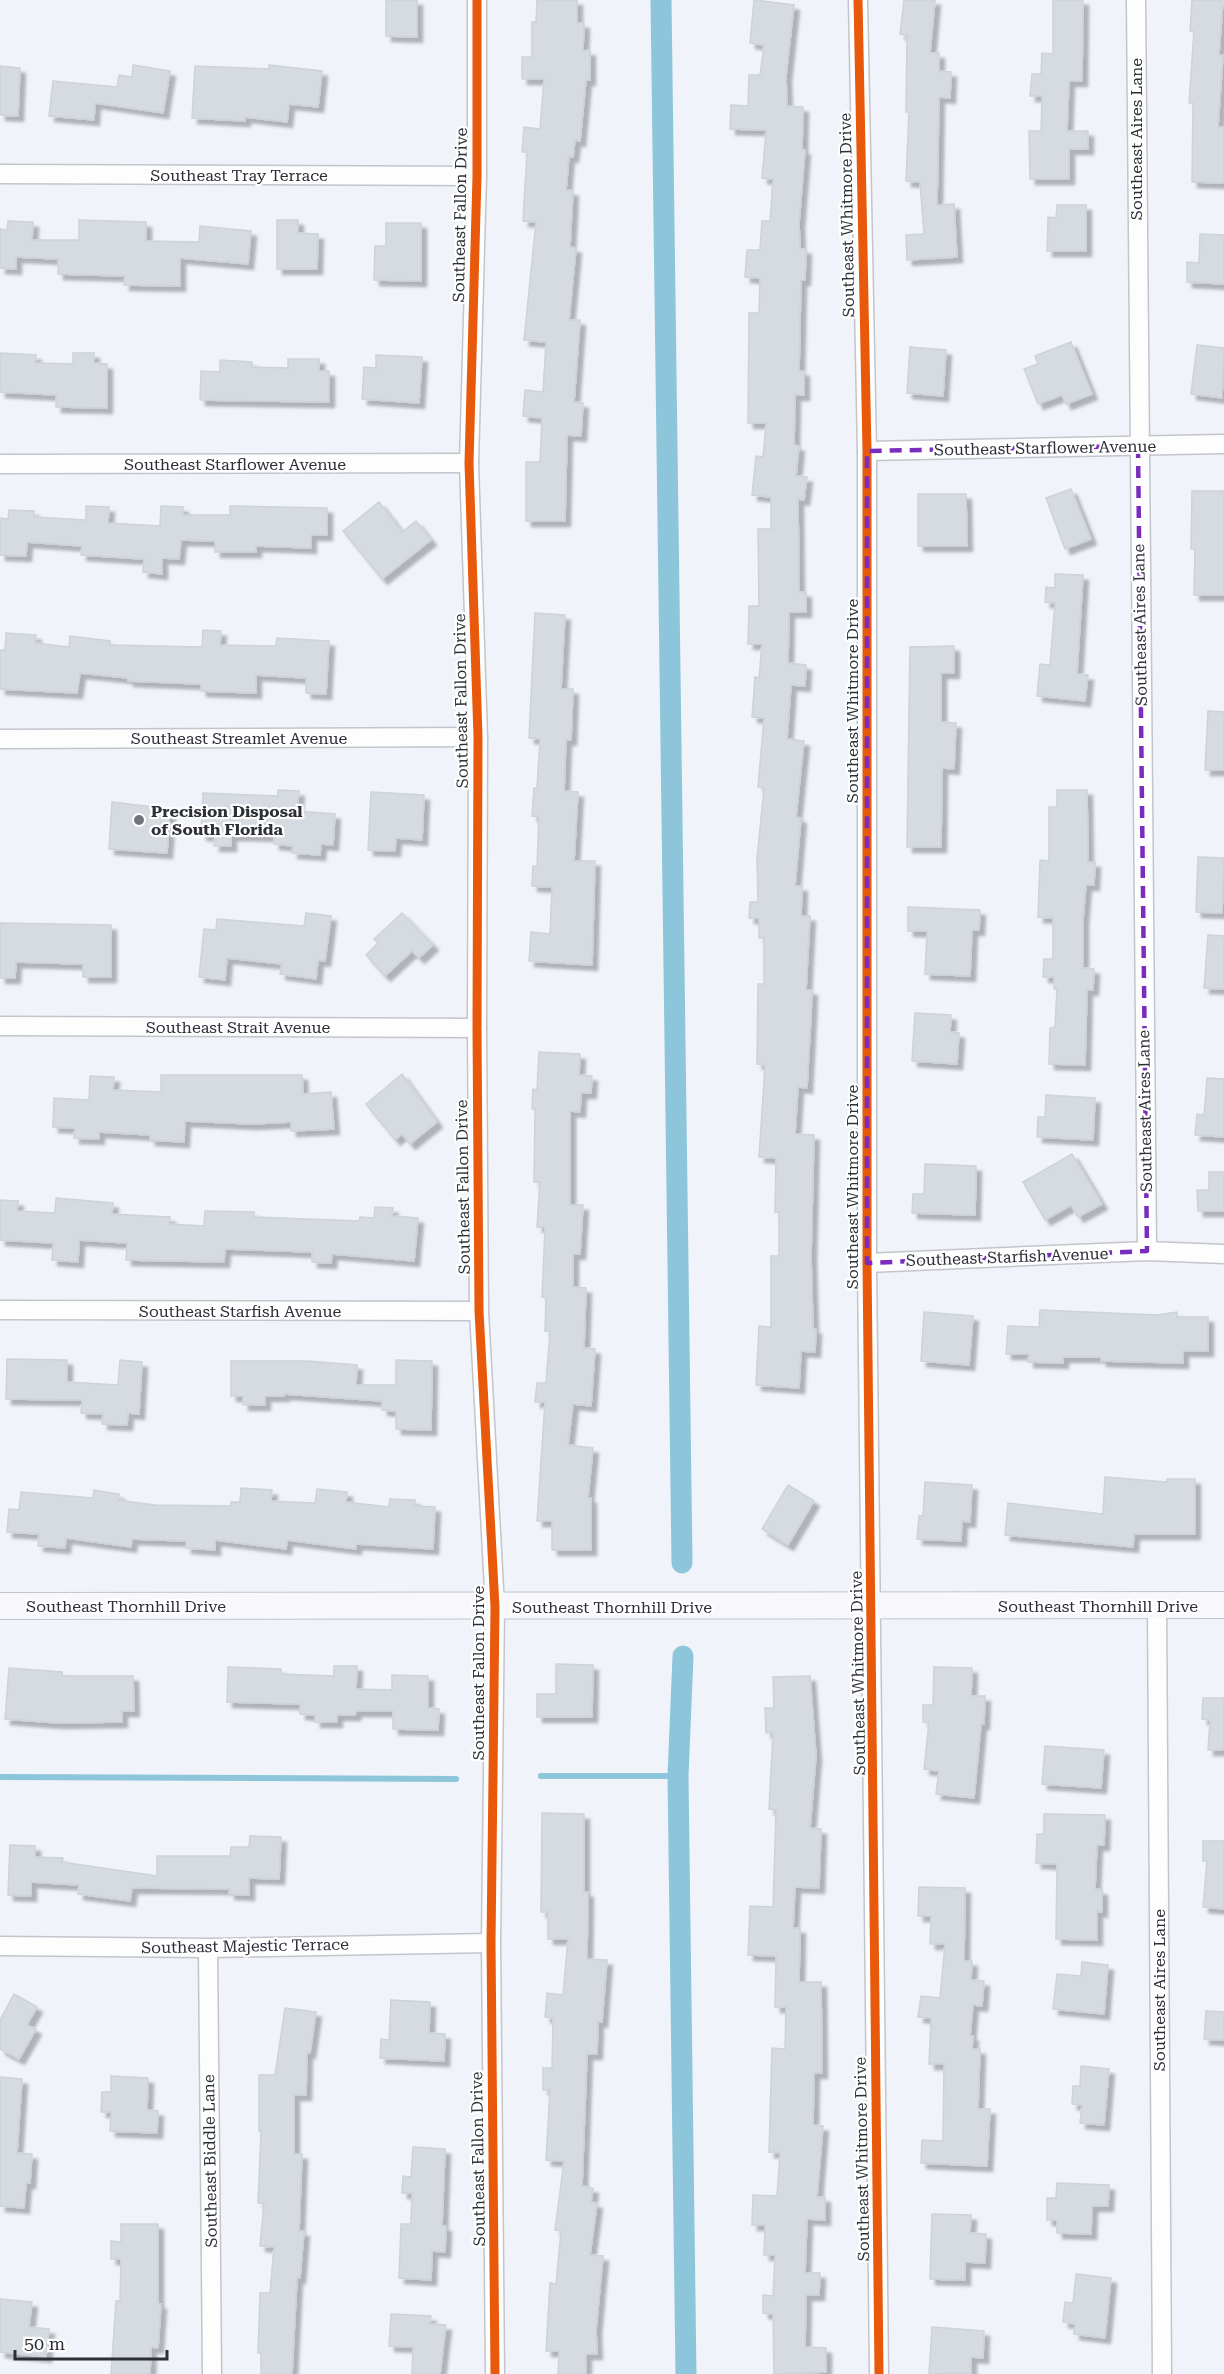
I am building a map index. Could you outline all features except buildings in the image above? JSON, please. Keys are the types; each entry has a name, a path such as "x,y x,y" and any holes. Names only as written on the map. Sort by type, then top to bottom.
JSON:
{"street":[{"name":"Southeast Fallon Drive","path":"477,0 477,176 469,463 478,736 479,1311 495,1607 491,1943 495,2374"},
{"name":"Southeast Whitmore Drive","path":"858,0 867,451 867,1263 879,2374"},
{"name":"Southeast Aires Lane","path":"1136,0 1138,446 1147,1251"},
{"name":"Southeast Tray Terrace","path":"0,174 477,176"},
{"name":"Southeast Starflower Avenue","path":"867,451 1224,444"},
{"name":"Southeast Starflower Avenue","path":"0,464 469,463"},
{"name":"Southeast Streamlet Avenue","path":"0,739 478,736"},
{"name":"Southeast Strait Avenue","path":"0,1026 477,1028"},
{"name":"Southeast Starfish Avenue","path":"867,1263 1147,1251 1224,1254"},
{"name":"Southeast Starfish Avenue","path":"0,1310 479,1311"},
{"name":"Southeast Thornhill Drive","path":"0,1606 1224,1605"},
{"name":"Southeast Aires Lane","path":"1157,1606 1162,2374"},
{"name":"Southeast Majestic Terrace","path":"0,1946 208,1948 491,1943"},
{"name":"Southeast Biddle Lane","path":"208,1948 212,2374"}],"highlighted area":[{"path":"1138,446 1147,1251 867,1263 867,451"}],"waterway":[{"path":"661,0 682,1563"},
{"path":"683,1656 678,1776 686,2374"},
{"path":"541,1776 678,1776"},
{"path":"0,1777 456,1779"}],"cycle path":[{"path":"477,0 477,176 469,463 478,737 479,1311 495,1607 491,1943 495,2374"},
{"path":"858,0 867,451 867,1263 879,2374"}],"place":[{"name":"Precision Disposal of South Florida","path":"139,820"}]}
